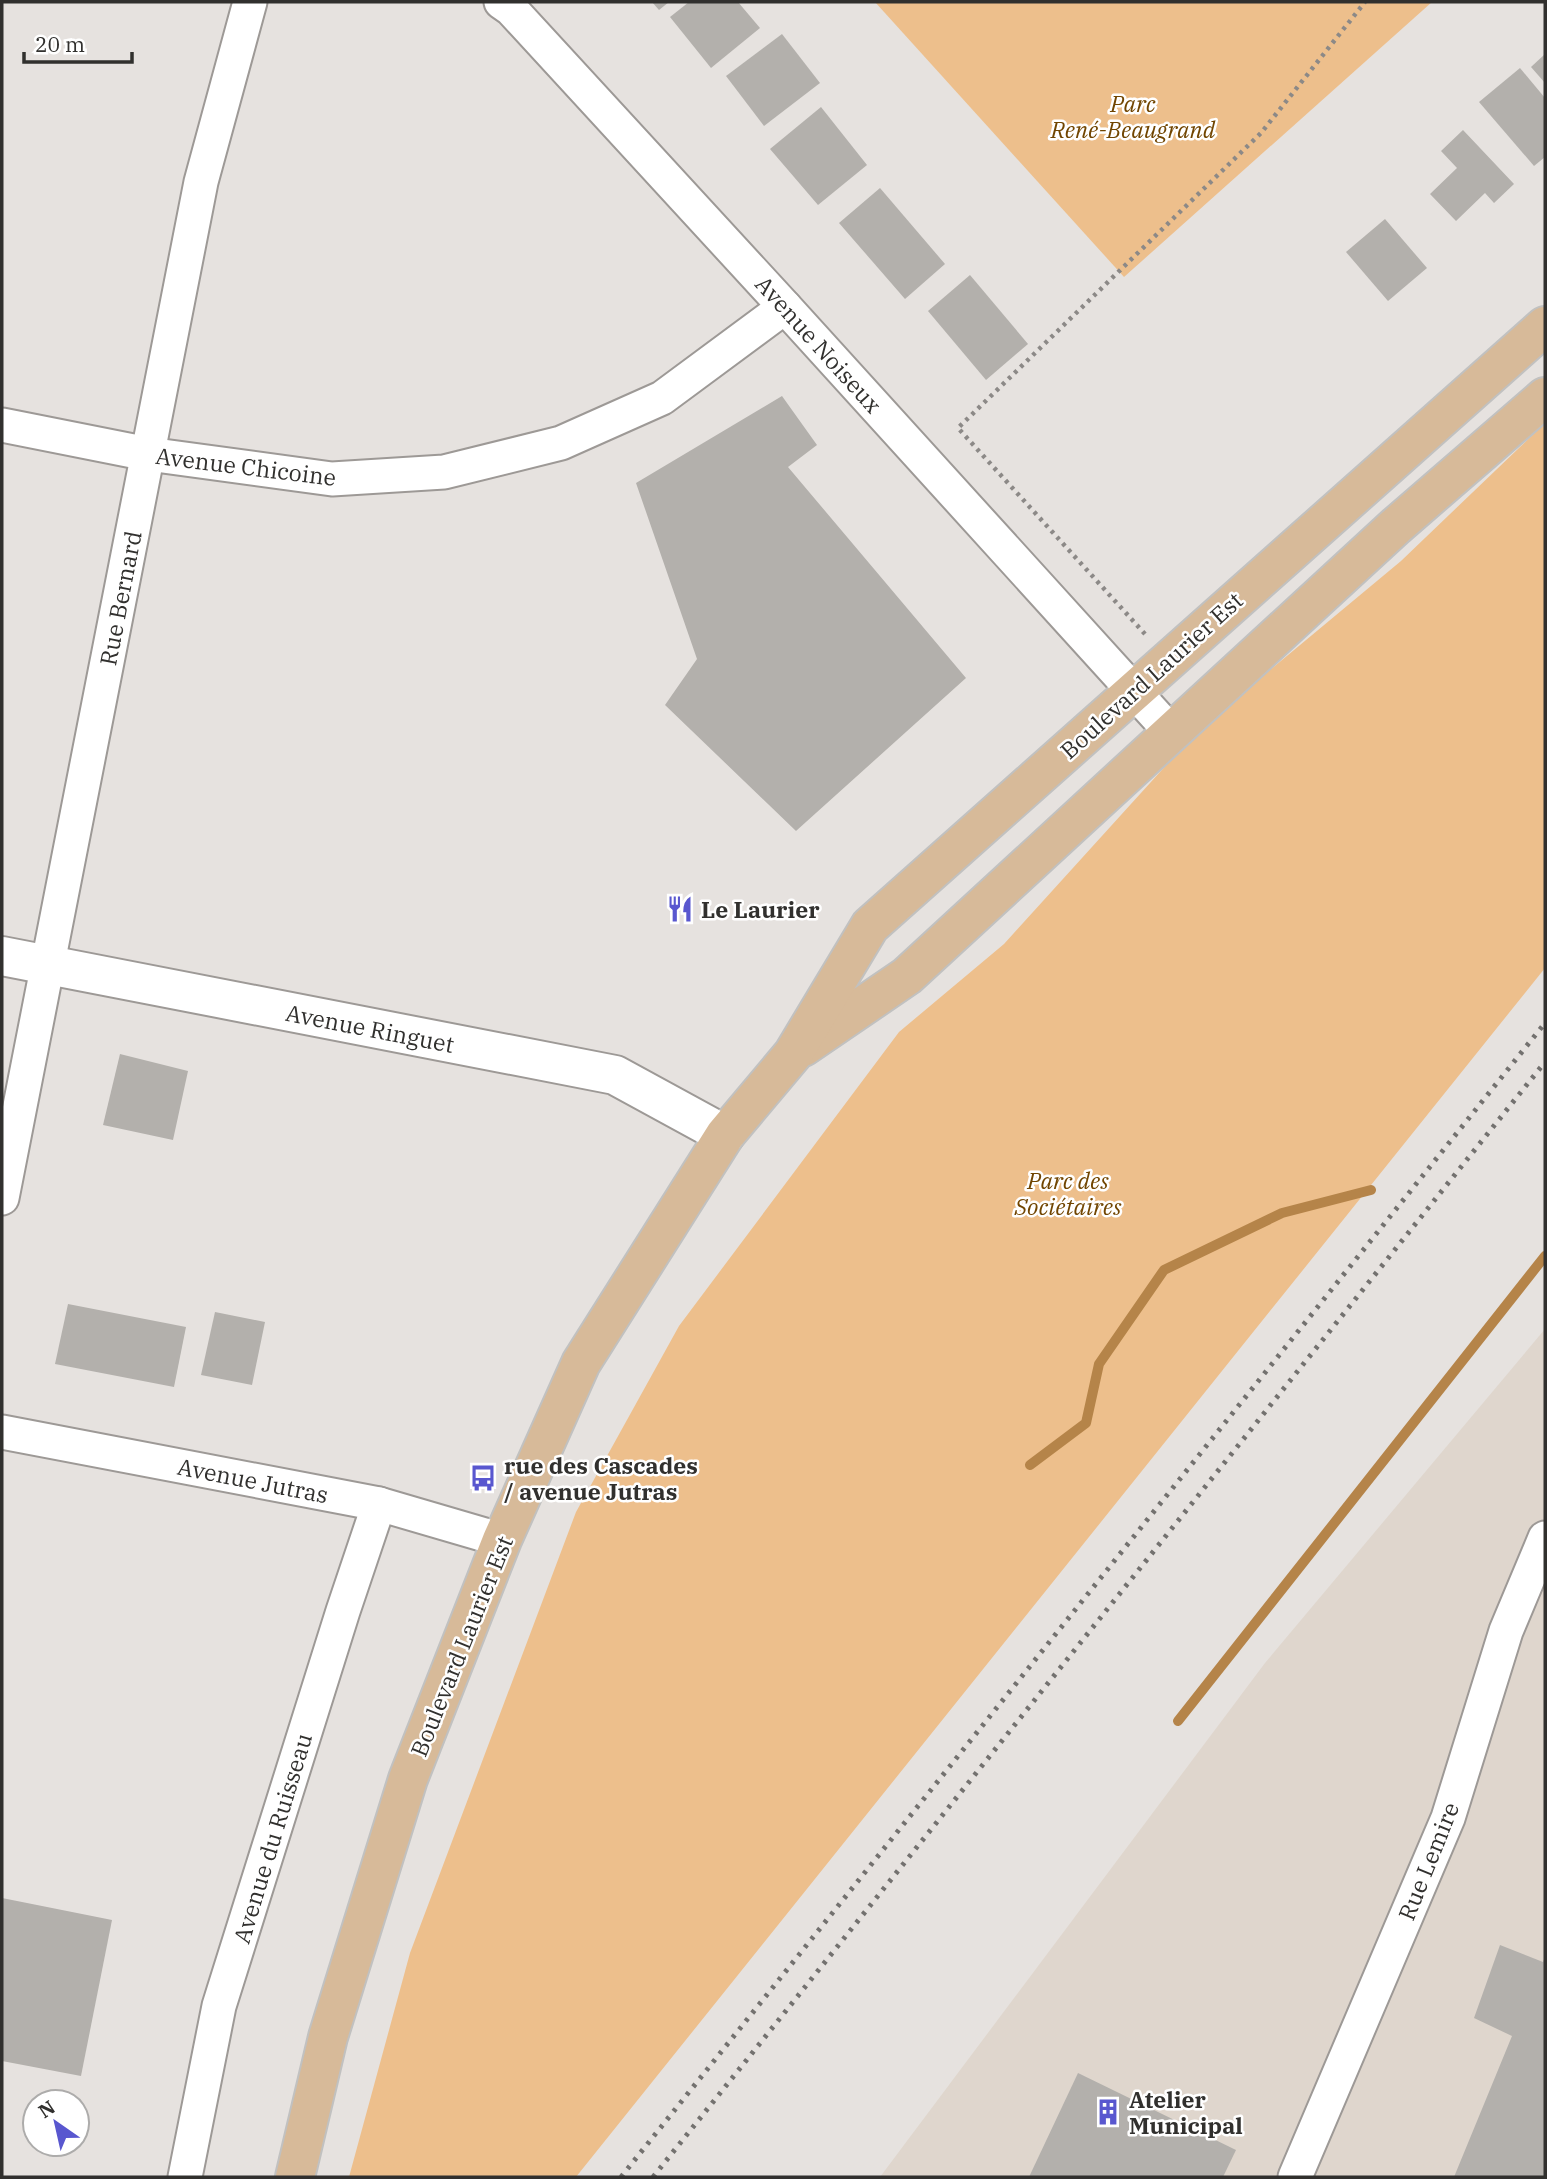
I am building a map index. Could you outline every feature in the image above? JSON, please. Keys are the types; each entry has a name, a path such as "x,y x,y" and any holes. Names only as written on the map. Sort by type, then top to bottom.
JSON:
{"main road":[{"name":"Boulevard Laurier Est","path":"295,2177 328,2037 408,1779 502,1540 581,1363 725,1135 793,1054 870,926 1545,326"},
{"name":"Boulevard Laurier Est","path":"793,1054 906,976 1396,526 1545,397"}],"street":[{"name":"Rue Bernard","path":"2,1198 201,182 250,2"},
{"name":"Avenue Noiseux","path":"501,2 511,9 785,307 1170,732"},
{"name":"Avenue Chicoine","path":"2,425 148,454 332,479 444,472 561,443 662,398 785,307"},
{"name":"Avenue Ringuet","path":"2,956 615,1075 725,1135"},
{"name":"Avenue Jutras","path":"2,1433 379,1504 502,1540"},
{"name":"Avenue du Ruisseau","path":"185,2177 219,2006 379,1504"},
{"name":"Rue Lemire","path":"1295,2177 1448,1818 1506,1631 1545,1538"}],"path":[{"path":"1153,642 958,428 1261,133 1365,2"}],"shaded area":[{"path":"1545,1329 1545,2177 880,2177 1265,1663"}],"green space":[{"name":"Parc René-Beaugrand","path":"875,2 1432,2 1124,277"},
{"name":"Parc des Sociétaires","path":"1545,423 1545,968 576,2177 349,2177 410,1953 576,1512 679,1326 899,1032 1004,944 1199,729 1401,561"}],"building":[{"path":"652,2 669,2 659,10"},
{"path":"689,2 738,2 760,28 711,68 670,17"},
{"path":"782,34 820,83 764,126 726,76"},
{"path":"1545,54 1545,83 1531,67"},
{"path":"1520,68 1545,98 1545,157 1534,166 1479,102"},
{"path":"821,107 867,165 818,205 770,149"},
{"path":"1463,130 1514,184 1494,203 1485,193 1456,221 1430,194 1457,168 1441,151"},
{"path":"880,188 945,264 905,299 839,223"},
{"path":"1385,219 1427,268 1388,301 1346,252"},
{"path":"970,275 1028,344 986,380 928,311"},
{"path":"782,396 817,445 788,467 966,678 796,831 665,705 697,659 636,483"},
{"path":"120,1054 188,1071 173,1140 103,1125"},
{"path":"68,1304 186,1327 174,1387 55,1364"},
{"path":"215,1312 265,1322 252,1385 201,1375"},
{"path":"2,1898 112,1920 81,2076 2,2061"},
{"path":"1500,1945 1543,1962 1545,1957 1545,2177 1454,2177 1512,2036 1474,2018"},
{"name":"Atelier Municipal","path":"1078,2073 1236,2150 1223,2177 1029,2177"}],"waterway":[{"path":"1030,1465 1086,1423 1099,1364 1164,1270 1282,1213 1371,1190"},
{"path":"1178,1721 1545,1256"}],"railway":[{"path":"621,2177 1545,1023"},
{"path":"653,2177 1545,1062"}],"place":[{"name":"Le Laurier","path":"680,909"},
{"name":"rue des Cascades / avenue Jutras","path":"483,1478"},
{"name":"Atelier Municipal","path":"1108,2112"}]}
